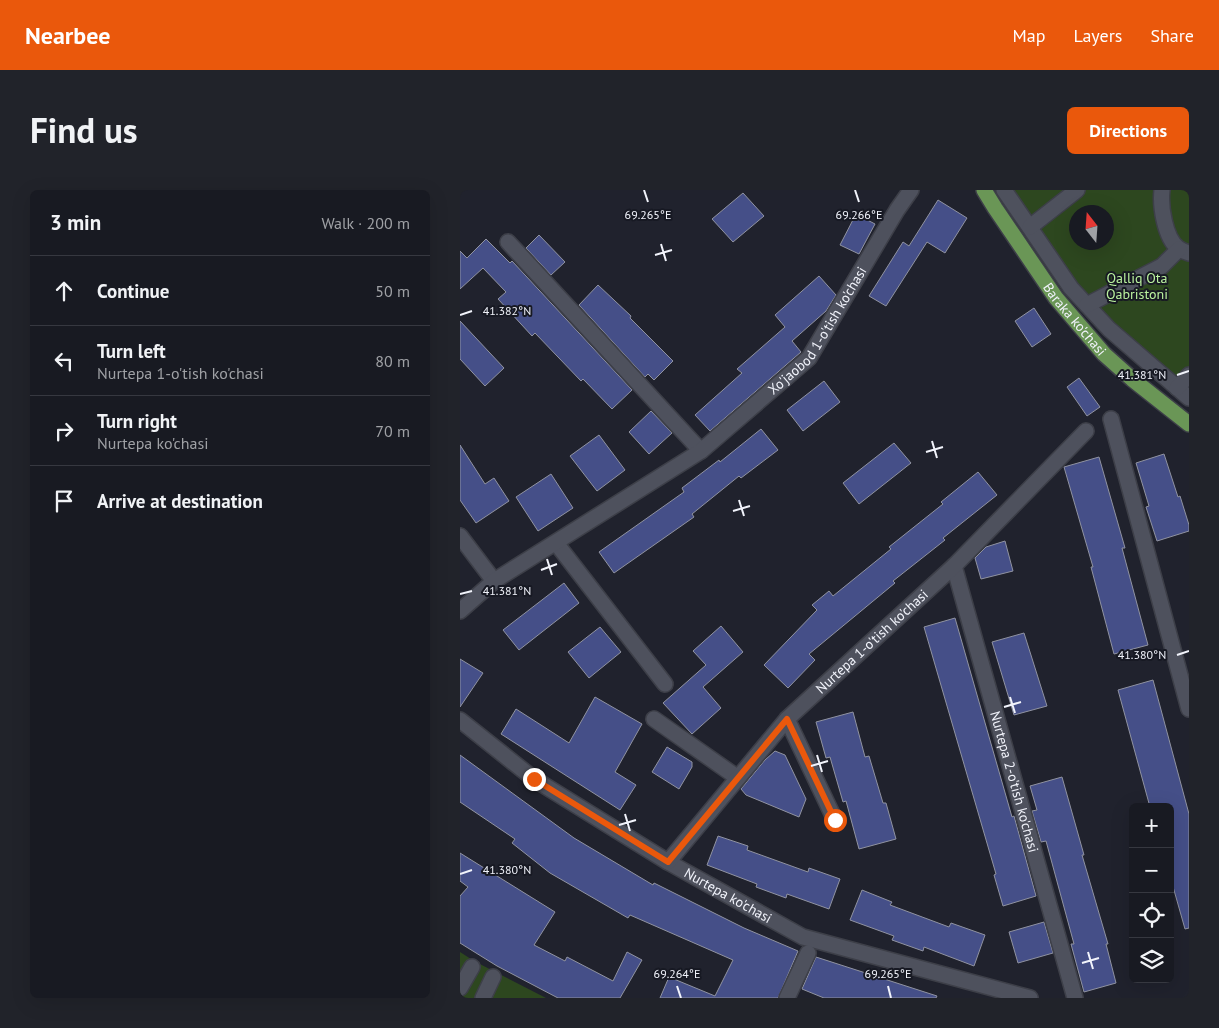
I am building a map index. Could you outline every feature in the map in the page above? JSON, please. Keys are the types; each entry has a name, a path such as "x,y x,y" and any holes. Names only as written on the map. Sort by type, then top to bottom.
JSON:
{"main road":[{"name":"Baraka ko'chasi","path":"984,190 1056,298 1098,347 1132,379 1189,424"}],"street":[{"name":"Xo'jaobod 1-o'tish ko'chasi","path":"494,582 700,451 809,358 897,210 911,190"},
{"path":"1004,190 1072,288 1108,329 1189,398"},
{"path":"1030,227 1077,190"},
{"path":"1087,305 1162,266 1184,251 1172,241 1166,225 1162,211 1162,190"},
{"path":"508,242 700,451"},
{"path":"1177,388 1189,375"},
{"path":"1111,419 1189,709"},
{"name":"Nurtepa 1-o'tish ko'chasi","path":"668,862 787,719 954,566 1086,431"},
{"path":"460,536 494,582 460,611"},
{"path":"556,543 665,684"},
{"name":"Nurtepa 2-o'tish ko'chasi","path":"954,566 1075,998"},
{"path":"654,718 738,778"},
{"path":"787,719 835,820"},
{"name":"Nurtepa ko'chasi","path":"460,720 534,779 668,862 803,937 1030,998"},
{"path":"788,998 808,953"},
{"path":"460,988 472,967"},
{"path":"483,998 493,977"}],"green space":[{"name":"Qalliq Ota Qabristoni","path":"1000,190 1189,190 1189,403 1129,355"},
{"path":"460,952 474,961 546,998 460,998"}],"building":[{"path":"743,193 764,216 733,242 712,219"},
{"path":"938,200 967,218 945,253 927,242 886,306 869,296 903,242 909,246"},
{"path":"856,214 875,224 859,254 840,245"},
{"path":"539,235 565,262 551,275 526,248"},
{"path":"486,239 510,263 512,261 632,390 612,409 583,379 581,381 535,333 532,336 498,299 506,292 483,268 460,289 460,251 467,258"},
{"path":"819,276 836,295 826,311 792,341 801,352 710,431 695,415 742,373 737,369 785,327 775,315"},
{"path":"598,285 631,316 630,318 673,361 654,380 648,374 645,377 579,305"},
{"path":"1034,308 1051,334 1032,347 1015,321"},
{"path":"460,321 504,368 485,386 460,359"},
{"path":"1079,378 1100,407 1087,416 1067,387"},
{"path":"824,381 840,402 803,431 787,410"},
{"path":"651,411 672,433 649,454 629,432"},
{"path":"761,429 778,450 741,478 739,476 692,514 694,517 614,573 599,552 684,492 682,488 719,460 720,462"},
{"path":"599,435 625,470 597,491 570,456"},
{"path":"894,443 911,463 859,504 843,483"},
{"path":"460,445 485,484 494,478 509,501 476,523 460,500"},
{"path":"1164,454 1178,497 1180,496 1189,531 1157,541 1146,507 1149,506 1136,463"},
{"path":"1099,457 1125,548 1122,548 1148,645 1114,654 1091,567 1093,567 1064,467"},
{"path":"978,472 997,495 943,538 945,540 893,581 895,583 809,654 815,660 788,688 764,665 817,610 812,605 829,591 833,596 891,549 889,547 943,504 941,502"},
{"path":"551,474 573,508 538,531 516,497"},
{"path":"1005,541 1013,571 981,579 975,558 986,547"},
{"path":"564,583 579,603 519,650 503,630"},
{"path":"955,618 1036,896 1003,906 994,875 996,874 924,627"},
{"path":"721,626 743,652 703,687 721,708 692,734 663,703 706,665 693,651"},
{"path":"600,627 621,652 589,678 568,652"},
{"path":"1024,633 1047,706 1014,715 992,642"},
{"path":"460,659 483,673 460,707"},
{"path":"1153,680 1189,814 1189,928 1185,929 1174,890 1174,803 1149,803 1118,690"},
{"path":"595,697 642,724 615,772 636,785 620,810 501,734 516,709 569,743"},
{"path":"853,712 865,757 869,756 883,803 886,803 896,839 859,849 846,801 843,802 830,757 826,758 816,722"},
{"path":"667,747 692,762 692,767 679,789 652,772"},
{"path":"775,751 785,755 806,799 799,817 746,795 741,789"},
{"path":"460,755 574,838 653,885 654,883 744,928 798,951 778,998 660,998 669,977 715,996 733,960 630,915 628,918 550,873 512,843 515,839 460,802"},
{"path":"1062,777 1108,944 1106,944 1116,983 1084,992 1071,944 1074,944 1046,841 1041,842 1032,811 1037,810 1030,786"},
{"path":"718,836 748,846 747,850 808,872 809,868 840,879 829,909 787,894 786,898 756,887 757,884 707,865"},
{"path":"460,853 555,912 534,945 565,961 567,957 613,981 627,952 642,960 620,998 558,998 497,966 460,943 460,896 468,887 460,881"},
{"path":"862,890 892,902 890,905 949,927 951,923 985,935 974,966 924,947 923,951 892,940 894,936 850,920"},
{"path":"1044,922 1053,953 1018,963 1009,932"},
{"path":"816,957 937,996 936,998 824,998 802,989"}],"route":[{"path":"534,779 668,862 787,719 835,820"}]}
